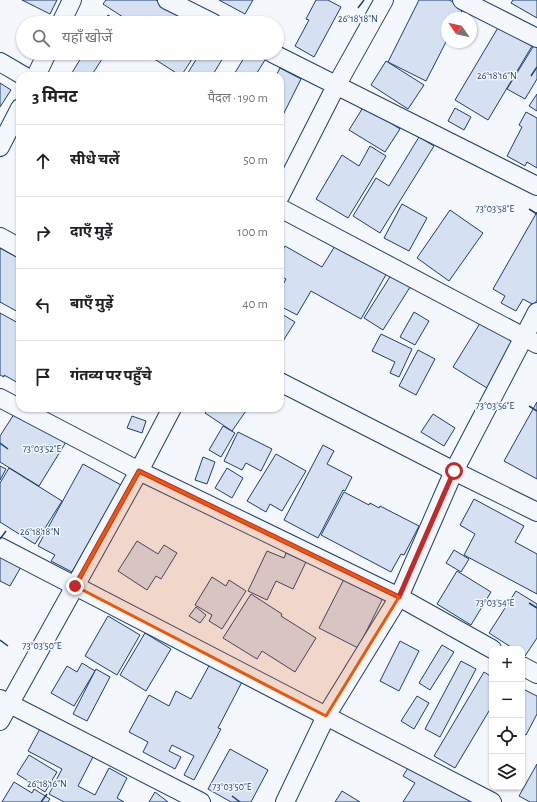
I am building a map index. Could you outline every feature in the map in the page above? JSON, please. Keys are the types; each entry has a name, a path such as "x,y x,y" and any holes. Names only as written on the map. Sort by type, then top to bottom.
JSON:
{"street":[{"path":"64,16 72,0"},
{"path":"167,0 199,16"},
{"path":"284,188 336,86 384,0"},
{"path":"462,0 537,38"},
{"path":"284,59 537,186"},
{"path":"38,72 44,60"},
{"path":"0,62 17,72"},
{"path":"0,147 16,116"},
{"path":"284,210 530,341"},
{"path":"0,237 16,246"},
{"path":"286,802 326,716 399,597 454,471 530,341 537,312"},
{"path":"284,384 537,512"},
{"path":"0,398 16,406"},
{"path":"27,412 139,471 399,597 489,647"},
{"path":"0,721 5,701 75,586 170,412"},
{"path":"0,547 492,802"},
{"path":"525,668 537,674"},
{"path":"5,701 201,802"}],"highlighted area":[{"path":"139,471 399,597 326,716 75,586"}],"building":[{"path":"22,0 57,0 50,14"},
{"path":"106,0 156,0 180,16 121,16 103,4"},
{"path":"219,0 253,0 245,14"},
{"path":"316,0 328,0 341,7 314,57 295,46 309,20 306,19"},
{"path":"419,0 449,0 464,7 461,12 441,12 441,48 443,48 426,81 388,62"},
{"path":"513,0 537,0 537,18 511,3"},
{"path":"499,26 532,46 488,120 455,100"},
{"path":"536,42 537,79 525,99 507,89"},
{"path":"80,60 101,60 94,72 72,72"},
{"path":"156,60 191,60 184,72 175,72"},
{"path":"196,60 222,60 214,72 188,72"},
{"path":"243,60 265,60 258,72 235,72"},
{"path":"386,61 424,85 408,109 371,85"},
{"path":"280,68 301,79 284,113 284,72 278,72"},
{"path":"0,83 11,90 0,107"},
{"path":"537,94 537,111 529,106"},
{"path":"364,106 400,129 385,152 349,130"},
{"path":"455,108 471,117 464,130 448,121"},
{"path":"526,112 537,118 537,168 527,162 525,166 507,156 522,127 519,125"},
{"path":"419,137 434,146 380,233 353,216 376,178 389,186"},
{"path":"370,146 386,156 348,218 316,199 342,155 359,166"},
{"path":"402,204 427,218 409,251 384,238"},
{"path":"450,210 483,233 449,281 417,258"},
{"path":"537,212 537,300 534,305 523,299 516,311 501,303 505,296 493,289"},
{"path":"338,241 388,271 361,319 311,291 297,315 284,308 284,283 286,279 284,278 285,246 322,267"},
{"path":"0,248 16,257 16,311 0,302"},
{"path":"393,272 412,284 383,330 364,318"},
{"path":"414,312 429,321 415,345 400,337"},
{"path":"0,313 16,322 16,382 4,375 4,377 0,375"},
{"path":"284,315 295,322 284,339"},
{"path":"482,320 516,341 487,388 453,367"},
{"path":"381,334 412,349 399,377 390,373 395,362 372,351"},
{"path":"418,350 435,359 416,395 399,386"},
{"path":"537,402 537,479 504,461"},
{"path":"16,411 66,442 39,486 0,462 0,436"},
{"path":"206,412 245,412 232,431 205,413"},
{"path":"433,414 455,428 444,446 421,432"},
{"path":"132,416 146,421 142,433 127,428"},
{"path":"223,426 235,433 221,457 209,450"},
{"path":"238,432 272,449 261,471 246,463 242,470 224,461"},
{"path":"323,445 334,451 327,464 352,477 345,491 343,490 318,538 284,520"},
{"path":"276,454 306,471 282,511 270,504 266,512 247,501"},
{"path":"203,457 215,462 207,484 195,480"},
{"path":"83,464 121,485 72,572 51,561 55,555 38,546"},
{"path":"0,466 6,469 0,480"},
{"path":"9,468 62,501 35,544 0,522 0,483"},
{"path":"227,468 243,478 232,498 215,488"},
{"path":"344,492 369,505 370,503 379,508 380,506 419,526 404,555 401,554 391,572 321,535"},
{"path":"474,499 524,526 515,542 537,554 537,594 464,555 475,534 460,525"},
{"path":"137,541 158,554 164,545 177,553 161,579 156,576 147,590 118,571"},
{"path":"454,550 469,559 461,572 446,563"},
{"path":"267,551 284,558 286,553 306,562 293,589 276,581 267,600 248,591"},
{"path":"0,556 21,567 10,586 0,581"},
{"path":"457,571 491,592 471,625 437,604"},
{"path":"212,577 226,586 229,580 246,591 222,629 209,621 212,615 195,605"},
{"path":"345,577 384,596 358,648 319,628"},
{"path":"516,591 537,604 537,638 525,656 525,646 509,646 489,633"},
{"path":"251,594 282,614 281,616 316,638 295,672 262,651 257,659 223,638"},
{"path":"196,607 206,615 200,623 189,616"},
{"path":"108,616 140,635 117,675 85,656"},
{"path":"145,633 171,649 146,691 120,675"},
{"path":"400,641 419,651 399,691 380,681"},
{"path":"442,645 454,652 430,690 419,683"},
{"path":"461,661 476,669 440,737 425,729"},
{"path":"211,662 243,680 218,728 221,729 194,780 184,775 194,756 172,745 169,751 181,757 175,769 143,752 148,742 129,732 149,695 169,706 176,691 191,699"},
{"path":"82,663 95,671 74,706 51,693 67,666 77,672"},
{"path":"96,669 110,677 87,721 73,714"},
{"path":"484,672 489,675 489,711 455,768 434,756"},
{"path":"525,690 537,696 537,714 526,735"},
{"path":"417,696 429,703 414,729 401,721"},
{"path":"42,725 95,753 78,786 95,795 109,768 127,778 117,798 124,802 64,802 49,794 62,769 28,751"},
{"path":"230,749 268,770 251,802 231,802 208,789"},
{"path":"29,755 57,772 45,792 17,774"},
{"path":"411,763 473,800 471,802 403,802 415,783 403,776"},
{"path":"537,764 537,802 530,802 519,796 522,790 525,790 525,785"},
{"path":"14,782 32,793 34,789 50,799 48,802 2,802"},
{"path":"342,791 360,802 335,802"},
{"path":"155,792 168,802 149,802"}],"route":[{"path":"75,586 139,471 399,597 454,471"}]}
